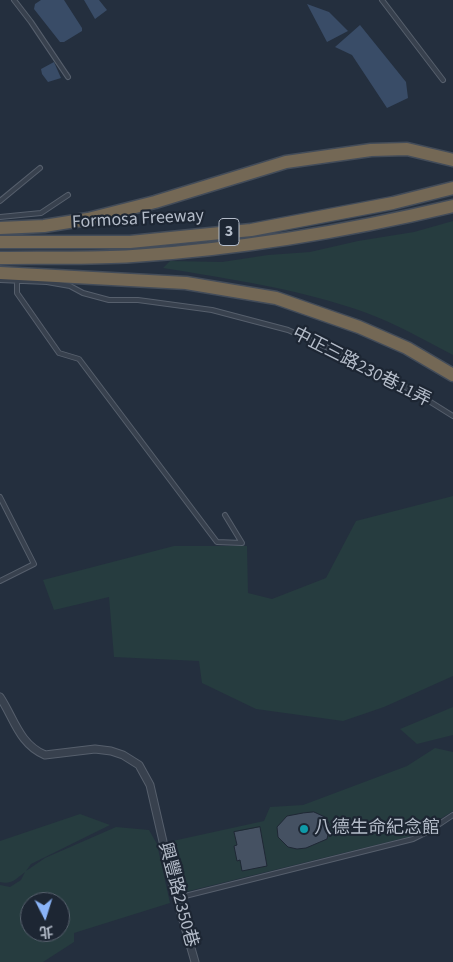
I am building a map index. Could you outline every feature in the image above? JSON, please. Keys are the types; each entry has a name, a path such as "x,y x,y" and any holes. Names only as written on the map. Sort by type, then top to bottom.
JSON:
{"highway":[{"path":"0,228 44,226 88,219 154,202 286,162 371,150 407,150 453,160"},
{"name":"Formosa Freeway","path":"0,242 130,242 250,230 393,203 453,188"},
{"name":"Formosa Freeway","path":"0,258 133,256 275,242 396,220 453,206"},
{"path":"1,278 186,283 276,298 359,327 407,348 453,375"}],"street":[{"name":"興豐路2350巷","path":"0,697 16,728 27,743 37,752 45,755 95,750 111,751 139,764 150,785 159,827 196,962"}],"lane":[{"path":"14,0 68,77"},
{"path":"382,0 443,80"},
{"path":"0,201 40,168"},
{"path":"0,217 41,213 68,195"},
{"name":"中正三路230巷11弄","path":"1,278 70,286 83,293 109,300 138,300 212,310 288,330 342,354 453,416"},
{"path":"17,280 17,293 60,353 79,359 216,542 242,543 225,515"},
{"path":"0,497 34,564 0,581"},
{"path":"178,898 413,839 453,815"}],"green space":[{"path":"453,221 453,355 387,321 339,304 264,286 163,268 170,261 222,262 268,255 310,252 358,241 414,232"},
{"path":"453,496 453,676 384,707 343,721 256,709 202,683 199,661 114,657 109,597 54,610 43,580 174,546 247,546 248,593 272,599 326,578 356,521"},
{"path":"453,707 453,735 417,744 400,729"},
{"path":"435,748 453,752 453,811 412,836 181,893 168,842 264,821 270,807 303,805 407,766"},
{"path":"80,814 110,825 31,864 26,871 45,858 116,827 149,830 157,844 170,903 74,933 74,942 43,962 0,962 0,885 10,887 21,880 25,872 11,882 0,882 0,841"}],"water":[{"path":"41,0 64,0 82,28 82,31 64,42 60,42 34,9 35,4"},
{"path":"84,0 99,0 107,10 95,19"},
{"path":"307,4 329,12 348,31 327,42"},
{"path":"360,25 406,82 408,98 387,108 352,55 335,47"},
{"path":"54,62 61,78 48,82 41,69"}],"building":[{"name":"八德生命紀念館","path":"314,812 325,817 330,825 327,839 306,848 297,849 288,847 278,837 277,827 287,816"},
{"path":"260,827 267,866 242,871 240,860 237,861 234,846 237,845 234,832"}],"place":[{"name":"八德生命紀念館","path":"304,829"}]}
